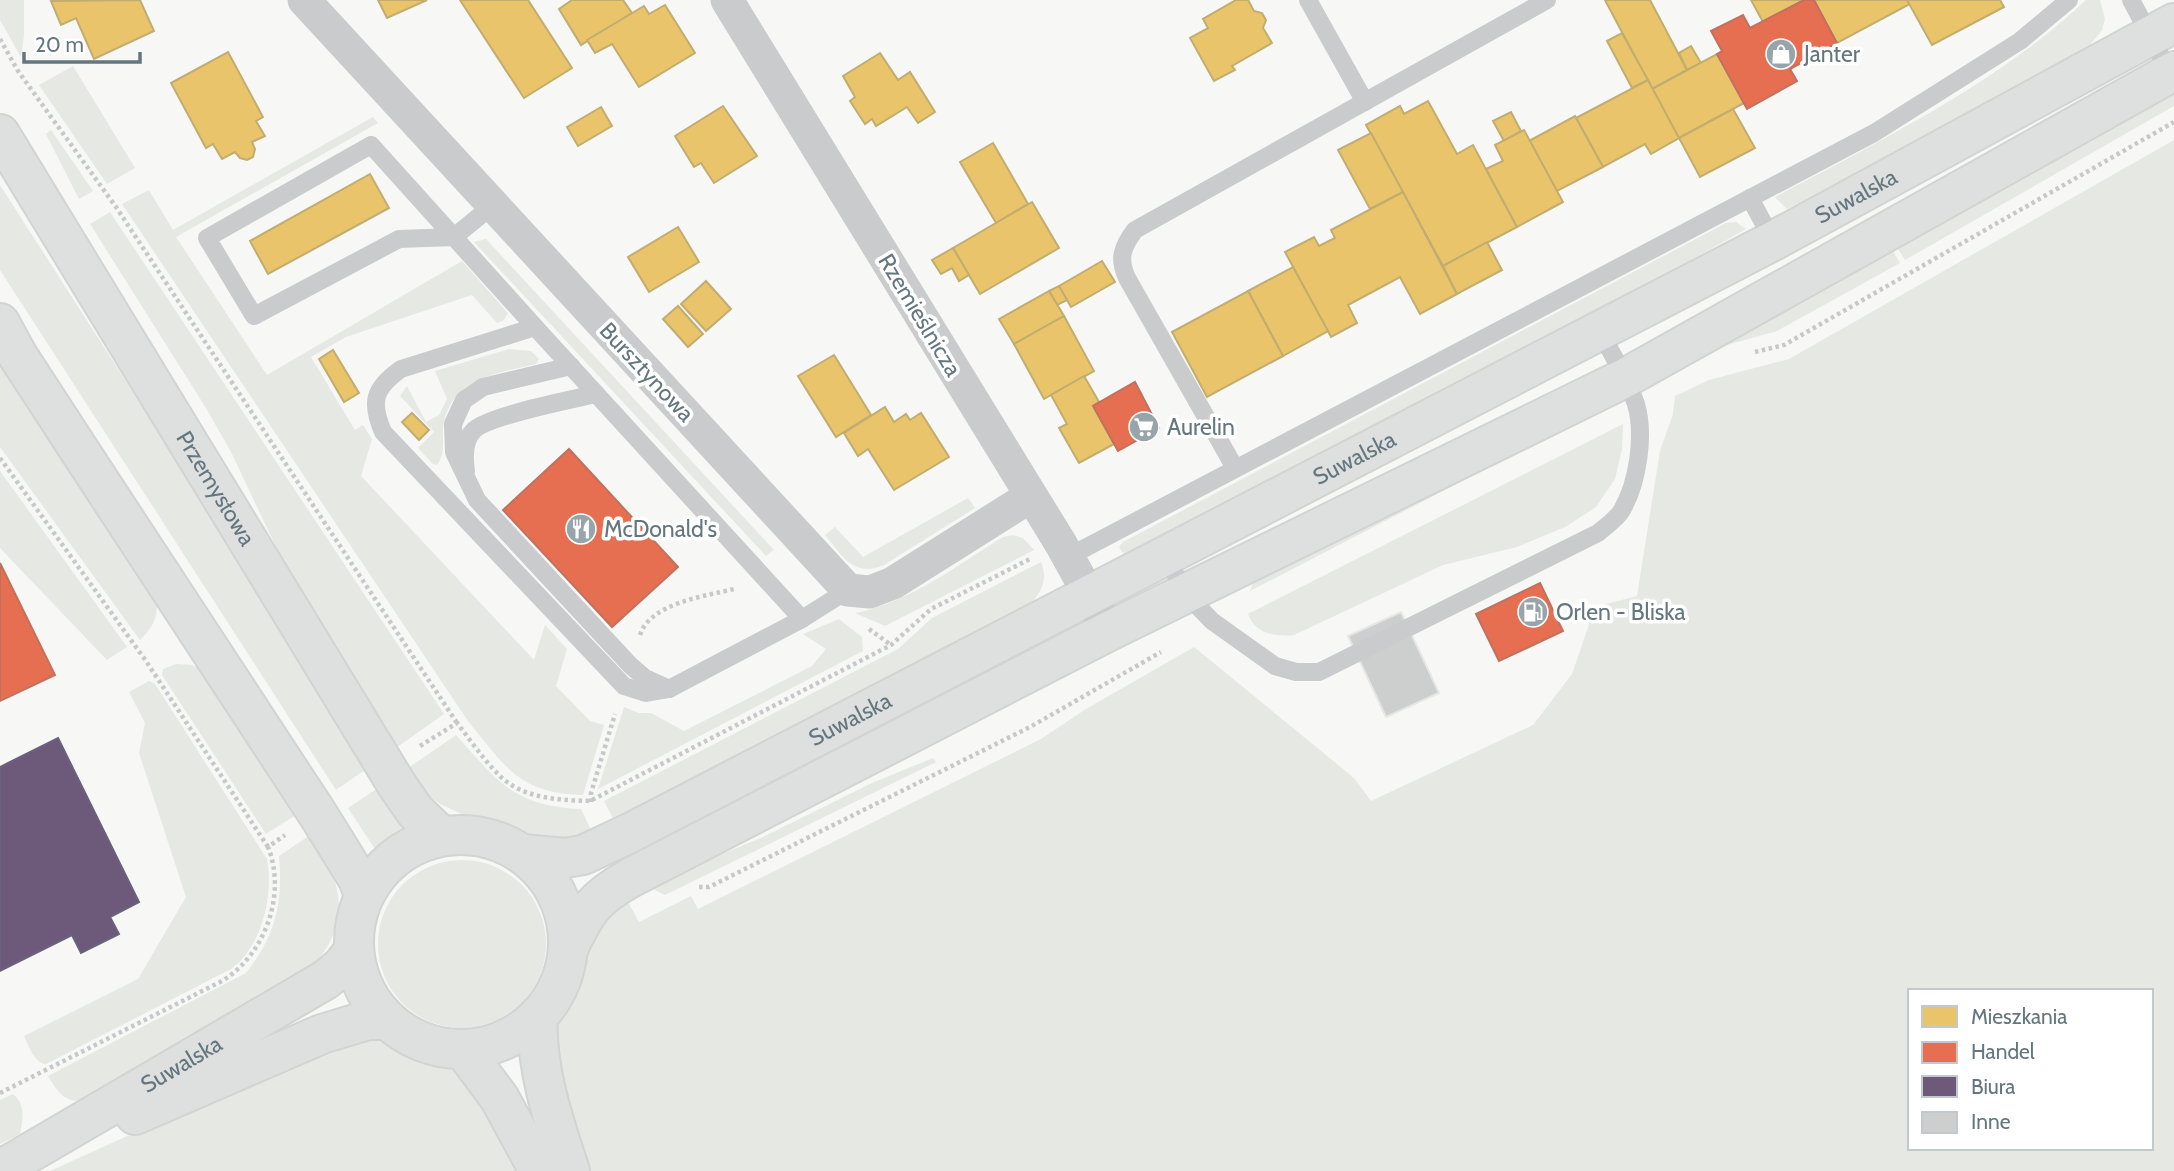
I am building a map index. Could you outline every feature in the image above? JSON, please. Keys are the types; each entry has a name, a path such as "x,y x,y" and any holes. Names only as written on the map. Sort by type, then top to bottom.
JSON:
{"street":[{"name":"Bursztynowa","path":"304,0 848,590"},
{"name":"Rzemieślnicza","path":"727,0 1068,557 1109,631"},
{"name":"Suwalska","path":"523,854 565,858 583,855 1090,597 1773,241 2162,29"},
{"name":"Suwalska","path":"568,949 582,919 594,903 612,889 1109,631 1625,378 2172,72"},
{"name":"Przemysłowa","path":"0,134 397,785 415,811 441,836"},
{"path":"0,323 77,448 317,813 358,878 365,895"},
{"path":"848,590 870,592 893,583 1031,496"},
{"path":"469,835 497,841 523,854 549,880 558,895 568,931 568,949 563,973 553,996 538,1016 522,1029 504,1040 484,1046 443,1048 404,1033 387,1020 370,1000 359,976 354,950 355,921 365,895 378,874 396,856 417,844 441,836 469,835"},
{"name":"Suwalska","path":"0,1170 325,980 342,966 354,950"},
{"path":"538,1016 537,1039 541,1066 570,1171"},
{"name":"Suwalska","path":"0,1170 322,1034 359,1022 387,1020"},
{"path":"463,1048 500,1099 539,1171"}],"lane":[{"path":"1308,0 1365,102"},
{"path":"1236,468 1121,266 1121,253 1125,242 1135,230 1547,0"},
{"path":"1068,557 1885,126 2020,41 2069,0"},
{"path":"2131,0 2162,29 2172,72"},
{"path":"493,205 454,237 399,239 254,316 207,237 371,145 454,237 535,327 802,619"},
{"path":"1750,198 1773,241"},
{"path":"535,327 401,369 386,380 376,396 375,413 383,432 624,686 646,693 669,688 802,619 848,590"},
{"path":"1166,556 1185,593 1212,621 1275,666 1296,672 1319,672 1598,533 1621,512 1638,466 1640,424 1625,378 1599,330"},
{"path":"571,366 483,387 464,400 453,424 454,452 477,500 621,657 645,678 669,688"},
{"path":"467,481 464,453 473,431 492,419 596,394"}],"path":[{"path":"0,39 18,71 116,207 457,723 503,778 521,790 550,799 590,802 891,645"},
{"path":"0,458 146,661 268,847 273,860 276,884 274,905 263,933 243,967 222,981 0,1093"},
{"path":"709,887 1030,727 1212,621"},
{"path":"410,752 457,723"},
{"path":"268,847 286,834"}],"shaded area":[{"path":"0,0 24,0 21,57 0,20"},
{"path":"2086,0 2100,0 2105,19 2102,30 2086,50 2013,98 1787,209 1775,197 1896,132 1977,83 2016,57"},
{"path":"73,66 135,168 107,184 39,85"},
{"path":"2174,92 2174,106 1905,260 1898,249"},
{"path":"373,117 378,123 176,237 267,375 462,261 508,313 504,320 497,323 472,295 346,337 311,357 355,430 363,425 372,439 361,476 534,660 545,625 567,649 556,686 590,721 604,725 583,795 561,793 528,783 504,764 468,721 122,204 149,190 173,230"},
{"path":"51,130 93,191 79,199 46,134"},
{"path":"2174,140 2174,1171 582,1171 564,1113 555,1031 575,993 586,947 599,925 627,900 639,922 691,896 698,909 1041,739 1086,709 1194,647 1354,778 1371,801 1533,725 1572,674 1595,607 1637,596 1660,451 1673,414 1675,396 1709,380 1789,359"},
{"path":"0,185 372,765 336,790 0,270"},
{"path":"110,212 444,714 396,748 297,591 231,452 206,408 90,224"},
{"path":"1736,222 1746,229 1587,319 1130,555 1122,552 1119,547 1123,542 1726,223"},
{"path":"486,239 774,550 766,556 474,242"},
{"path":"1893,251 1900,263 1777,331 1727,345"},
{"path":"509,349 531,351 539,359 536,364 491,375 465,388 447,411 442,456 437,465 433,464 418,448 434,432 400,396 407,386 426,422 439,415 447,399 435,371"},
{"path":"0,363 157,604 153,624 140,640 0,447"},
{"path":"1580,420 1250,591 1256,575"},
{"path":"1623,424 1622,449 1615,479 1596,507 1565,527 1517,547 1443,565 1294,635 1266,633 1251,621 1248,614"},
{"path":"0,471 127,647 107,660 0,548"},
{"path":"968,498 975,508 884,565 873,568 864,569 850,563 825,535 835,527 863,557"},
{"path":"1013,535 1023,538 1034,550 885,626 855,613 895,601 914,592 1003,537"},
{"path":"1041,562 1044,575 1042,587 1026,608 615,822 604,801 898,649 932,618"},
{"path":"839,619 862,637 863,651 598,789 624,707 639,713 651,713 684,731 812,666 826,649 803,634"},
{"path":"176,664 201,669 296,815 266,834 162,675 163,669"},
{"path":"149,681 155,684 267,859 269,888 263,919 251,948 231,969 46,1064 42,1063 32,1053 24,1036 138,979 186,897 139,753 145,723 129,692"},
{"path":"456,735 496,778 523,797 558,807 581,809 593,834 577,841 537,838 495,821 466,816 440,804 428,795 408,768"},
{"path":"933,758 936,762 665,895 653,889 690,867 761,838 872,783"},
{"path":"384,784 412,826 386,839 375,849 348,808"},
{"path":"310,835 332,872 339,911 334,934 313,965 304,974 85,1100 72,1100 63,1096 48,1076 246,973 271,932 275,918 280,889 279,856"},
{"path":"462,860 494,867 521,885 539,912 546,944 539,976 521,1003 494,1021 462,1028 430,1021 403,1003 385,976 378,944 385,912 403,885 430,867"},
{"path":"356,1039 380,1041 411,1057 462,1075 484,1104 523,1171 50,1171 304,1056"},
{"path":"13,1094 22,1108 20,1134 0,1144 0,1100"}],"building: Mieszkania":[{"path":"140,0 154,31 94,59 76,18 61,25 51,1"},
{"path":"378,0 427,0 387,18"},
{"path":"460,0 528,0 572,68 524,98"},
{"path":"572,0 623,0 632,13 581,45 559,9"},
{"path":"1236,0 1248,0 1254,11 1262,13 1266,20 1263,28 1272,43 1232,66 1235,70 1214,81 1190,38 1208,28 1203,19"},
{"path":"1605,0 1650,0 1687,70 1652,89"},
{"path":"1751,0 1804,0 1763,22"},
{"path":"1814,0 1907,0 1910,4 1837,43"},
{"path":"1907,0 2000,0 2004,7 1932,45"},
{"path":"665,5 695,53 639,87 612,44 595,53 587,40 644,6 649,14"},
{"path":"1622,33 1648,80 1632,88 1607,41"},
{"path":"1691,46 1701,63 1687,70 1679,53"},
{"path":"228,52 263,117 256,121 265,136 252,142 255,149 253,157 247,160 240,158 235,152 222,159 213,144 206,148 171,83"},
{"path":"880,53 898,80 910,72 935,112 918,123 907,107 876,126 872,119 865,124 850,101 855,97 843,76"},
{"path":"1717,54 1744,103 1679,138 1652,89"},
{"path":"1648,80 1679,138 1651,154 1645,144 1603,167 1576,118"},
{"path":"1428,101 1457,154 1473,145 1517,227 1443,266 1366,125 1400,106 1404,114"},
{"path":"723,106 757,156 714,183 701,163 694,167 675,136"},
{"path":"601,107 612,126 578,146 567,127"},
{"path":"1733,109 1755,148 1700,177 1679,138"},
{"path":"1511,112 1521,131 1504,141 1493,121"},
{"path":"1575,116 1603,167 1557,191 1529,141"},
{"path":"1524,130 1563,202 1517,227 1486,169 1503,161 1495,145"},
{"path":"1371,133 1403,192 1370,209 1338,150"},
{"path":"993,143 1028,204 996,223 960,162"},
{"path":"370,174 389,208 268,274 250,241"},
{"path":"1403,192 1457,294 1420,314 1400,277 1348,305 1357,323 1331,337 1285,252 1314,237 1319,246 1335,238 1331,230"},
{"path":"1032,202 1059,248 980,294 953,248"},
{"path":"678,227 699,262 649,292 628,257"},
{"path":"1487,242 1502,270 1457,294 1443,266"},
{"path":"953,248 969,275 959,281 952,268 941,274 932,260"},
{"path":"1102,261 1115,282 1071,307 1059,286"},
{"path":"1293,267 1328,331 1283,356 1248,291"},
{"path":"706,281 731,309 706,331 681,304"},
{"path":"1059,286 1067,300 1057,305 1049,291"},
{"path":"1049,291 1064,316 1014,344 999,319"},
{"path":"1248,291 1283,356 1207,397 1172,332"},
{"path":"678,306 703,334 688,347 663,319"},
{"path":"1064,316 1094,371 1044,399 1014,344"},
{"path":"333,350 359,393 344,402 319,359"},
{"path":"834,355 871,415 836,437 798,376"},
{"path":"1084,376 1099,402 1093,406 1114,444 1079,463 1059,428 1067,424 1051,395"},
{"path":"885,407 894,422 906,414 910,420 921,413 949,457 894,490 868,449 858,456 844,433"},
{"path":"412,413 429,430 419,440 402,422"}],"building: Handel":[{"path":"1804,0 1814,0 1837,43 1790,69 1797,81 1747,109 1717,54 1722,51 1711,31 1743,15 1750,28"},
{"path":"1135,382 1159,428 1118,451 1093,406"},
{"name":"McDonald's","path":"569,449 678,567 612,627 503,510"},
{"path":"0,563 55,675 0,701"},
{"path":"1540,583 1563,631 1499,661 1476,614"}],"building: Biura":[{"path":"58,738 139,902 110,917 119,934 81,953 72,935 0,971 0,767"}],"building: Inne":[{"path":"1401,612 1439,693 1386,717 1348,636"}],"place":[{"name":"Janter","path":"1781,54"},
{"name":"Aurelin","path":"1144,427"},
{"name":"McDonald's","path":"581,529"},
{"name":"Orlen - Bliska","path":"1533,612"}]}
